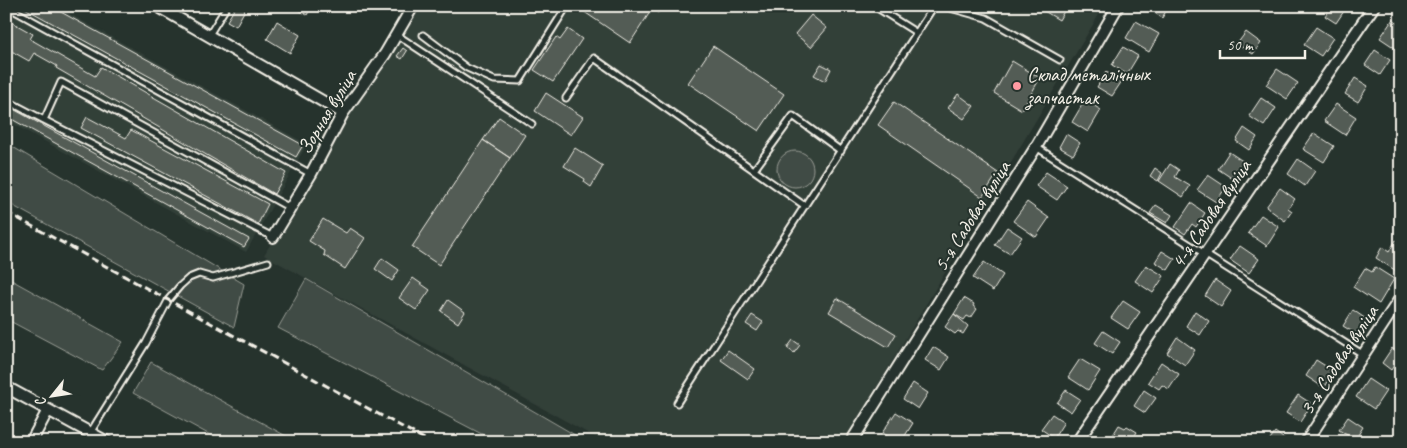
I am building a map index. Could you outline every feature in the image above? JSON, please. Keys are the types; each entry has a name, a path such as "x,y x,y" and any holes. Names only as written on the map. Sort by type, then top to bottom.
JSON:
{"street":[{"path":"157,6 342,113"},
{"name":"Зорная вуліца","path":"273,237 311,174 342,113 414,6"},
{"name":"5-я Садовая вуліца","path":"851,442 1036,147 1118,6"},
{"name":"4-я Садовая вуліца","path":"1077,442 1374,6"},
{"name":"3-я Садовая вуліца","path":"1306,442 1401,297"},
{"path":"6,387 107,442"},
{"path":"30,442 48,410"}],"lane":[{"path":"6,6 311,174"},
{"path":"209,35 227,6"},
{"path":"423,35 467,68 494,80 520,81 567,6"},
{"path":"874,6 917,33"},
{"path":"677,403 934,6"},
{"path":"943,6 986,18 1060,60"},
{"path":"396,35 532,124"},
{"path":"566,98 594,58 805,206"},
{"path":"44,120 61,82 290,208"},
{"path":"6,100 273,237"},
{"path":"754,170 793,116 840,151"},
{"path":"1036,147 1364,355"},
{"path":"90,433 180,286 189,278 199,274 213,278 268,262"}],"shaded area":[{"path":"6,6 55,6 307,144 246,252 6,120"},
{"path":"414,6 1104,6 844,442 604,442 264,255"},
{"path":"6,143 244,284 234,327 6,202"},
{"path":"795,151 802,152 808,156 812,162 812,176 808,182 802,186 795,187 788,186 782,182 778,176 777,169 778,162 782,156 788,152"},
{"path":"6,277 123,342 102,370 6,319"},
{"path":"306,279 587,442 497,442 278,328"},
{"path":"151,362 297,442 223,442 133,393"}],"building":[{"path":"21,6 50,6 303,145 296,157"},
{"path":"236,6 247,6 236,26 227,21"},
{"path":"292,6 312,6 307,15"},
{"path":"582,6 663,6 658,13 652,9 630,43 580,9"},
{"path":"1036,6 1067,6 1059,20"},
{"path":"1145,6 1169,6 1162,18"},
{"path":"1331,6 1346,8 1336,23 1325,16"},
{"path":"811,15 827,28 811,47 795,34"},
{"path":"6,19 33,34 30,39 95,76 101,67 286,173 274,194 56,68 57,66 34,53 29,61 6,48"},
{"path":"1393,19 1401,25 1401,45 1398,50 1380,38"},
{"path":"277,21 300,35 290,53 267,39"},
{"path":"1136,21 1159,34 1149,52 1126,38"},
{"path":"1316,27 1333,38 1321,56 1304,45"},
{"path":"568,29 582,39 553,82 534,70 556,37 560,40"},
{"path":"1246,32 1261,43 1253,54 1237,44"},
{"path":"713,46 784,94 759,131 688,83"},
{"path":"1123,47 1138,56 1127,74 1112,65"},
{"path":"403,48 407,51 402,59 397,56"},
{"path":"1375,50 1390,60 1380,75 1365,65"},
{"name":"Склад металічных запчастак","path":"1012,61 1040,78 1022,110 994,93"},
{"path":"821,64 831,69 825,81 814,75"},
{"path":"1277,69 1298,83 1287,99 1266,85"},
{"path":"1106,72 1122,81 1112,96 1097,87"},
{"path":"1355,78 1368,86 1358,102 1345,94"},
{"path":"546,93 583,117 571,135 535,111"},
{"path":"958,94 974,106 964,119 948,108"},
{"path":"1261,98 1276,108 1264,126 1249,116"},
{"path":"1085,100 1101,110 1088,132 1072,122"},
{"path":"894,102 998,173 982,197 878,125"},
{"path":"1336,104 1356,117 1345,135 1324,121"},
{"path":"6,105 249,239 244,247 6,116"},
{"path":"87,117 126,138 131,130 268,204 258,224 81,128"},
{"path":"499,117 525,135 510,158 483,140"},
{"path":"1244,128 1257,137 1249,150 1236,141"},
{"path":"1314,133 1334,146 1324,162 1303,149"},
{"path":"1066,134 1080,143 1073,155 1059,147"},
{"path":"483,140 510,158 439,265 412,247"},
{"path":"575,148 603,166 591,187 584,182 585,179 564,166"},
{"path":"1229,152 1244,162 1233,179 1218,169"},
{"path":"1298,159 1315,171 1305,186 1288,174"},
{"path":"1170,164 1179,170 1175,177 1190,186 1183,197 1159,181"},
{"path":"1155,168 1162,173 1158,181 1150,176"},
{"path":"1046,172 1067,186 1057,200 1036,186"},
{"path":"1208,175 1226,187 1216,202 1197,190"},
{"path":"1280,188 1295,199 1288,208 1292,211 1285,221 1266,207"},
{"path":"1027,202 1049,218 1036,237 1013,221"},
{"path":"1191,203 1205,213 1196,227 1192,224 1185,234 1175,227"},
{"path":"1156,205 1172,215 1167,223 1150,213"},
{"path":"1261,215 1279,227 1267,246 1248,233"},
{"path":"323,219 346,233 350,228 365,238 345,269 324,255 325,251 309,241"},
{"path":"1007,227 1022,237 1010,254 995,245"},
{"path":"1396,240 1401,243 1401,274 1376,258 1382,247 1389,252"},
{"path":"1240,246 1259,259 1249,273 1230,260"},
{"path":"1162,251 1175,259 1168,270 1155,262"},
{"path":"382,258 399,270 392,281 375,269"},
{"path":"984,262 1003,275 993,291 973,278"},
{"path":"1146,265 1164,276 1153,293 1135,281"},
{"path":"1375,267 1394,279 1379,304 1353,287 1365,268 1372,272"},
{"path":"413,278 430,290 416,310 399,298"},
{"path":"1215,280 1231,291 1221,307 1205,296"},
{"path":"837,298 896,334 888,347 829,312"},
{"path":"964,298 974,304 973,306 977,309 971,318 967,316 964,320 954,314"},
{"path":"448,300 465,312 458,323 441,311"},
{"path":"1123,301 1140,312 1128,329 1111,318"},
{"path":"1353,310 1366,319 1356,334 1343,326"},
{"path":"1195,311 1209,321 1200,335 1186,326"},
{"path":"954,314 968,326 963,334 958,331 955,334 945,327"},
{"path":"752,315 763,322 757,331 746,324"},
{"path":"1103,331 1120,342 1112,354 1095,343"},
{"path":"1177,337 1195,350 1185,365 1167,353"},
{"path":"793,340 800,345 794,353 787,348"},
{"path":"933,347 949,357 941,370 925,360"},
{"path":"1392,348 1401,355 1391,370 1382,363"},
{"path":"728,350 755,369 748,379 721,360"},
{"path":"1080,359 1100,371 1088,390 1068,377"},
{"path":"1316,360 1335,372 1324,388 1306,376"},
{"path":"1161,362 1179,374 1169,389 1162,385 1159,389 1148,382"},
{"path":"1368,379 1386,391 1374,409 1356,397"},
{"path":"913,383 928,393 918,409 903,399"},
{"path":"1066,390 1080,399 1071,412 1057,403"},
{"path":"1144,390 1156,398 1145,413 1134,406"},
{"path":"1298,395 1312,404 1300,422 1286,413"},
{"path":"896,412 913,423 901,442 895,442 882,433"},
{"path":"1052,414 1064,422 1054,438 1041,429"},
{"path":"1348,417 1363,427 1355,440 1339,430"},
{"path":"1119,425 1125,428 1127,426 1137,432 1131,442 1116,442 1111,438"},
{"path":"1275,432 1287,441 1287,442 1268,442"},
{"path":"990,434 1002,442 985,442"}],"railway":[{"path":"6,212 430,442"}],"place":[{"name":"Склад металічных запчастак","path":"1017,86"}]}
